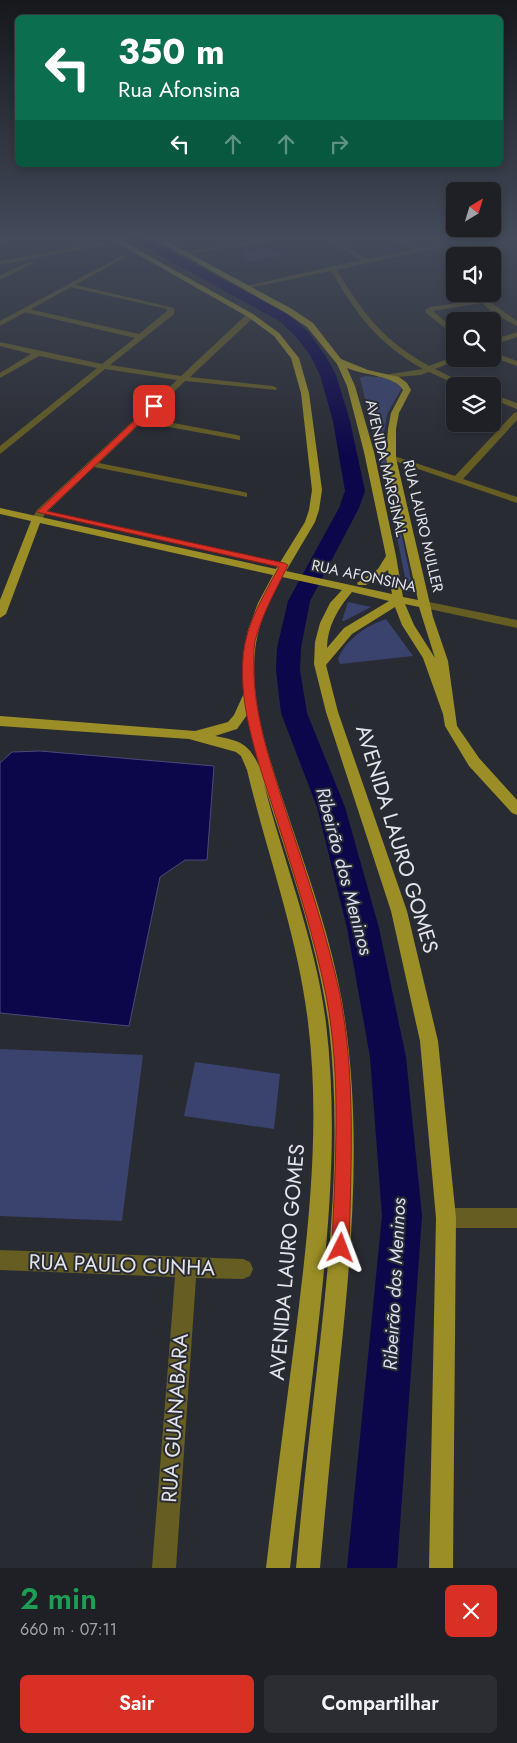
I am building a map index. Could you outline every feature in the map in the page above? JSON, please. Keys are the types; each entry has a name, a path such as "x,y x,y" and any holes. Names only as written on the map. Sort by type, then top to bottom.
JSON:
{"main road":[{"path":"241,311 274,332 286,344 295,358 303,382 318,484 314,509 308,526 282,569 263,606 249,648 249,691 252,717 261,752 314,920 327,970 341,1058 345,1138 341,1248 308,1568"},
{"path":"289,311 310,325 339,361 354,369 390,376 403,382 407,390"},
{"name":"AVENIDA MARGINAL","path":"339,361 351,386 369,452 391,556 397,595"},
{"name":"AVENIDA MARGINAL","path":"351,386 355,378 371,373"},
{"name":"RUA LAURO MULLER","path":"407,390 395,413 392,429 391,458 423,600 442,661 451,726 474,762 517,809"},
{"name":"RUA AFONSINA","path":"0,503 39,515 332,581 362,583 397,595"},
{"name":"RUA AFONSINA","path":"0,511 39,515"},
{"path":"0,614 39,515"},
{"path":"362,583 382,572 391,556"},
{"name":"RUA AFONSINA","path":"332,581 349,589 423,600"},
{"name":"AVENIDA LAURO GOMES","path":"349,589 336,603 326,623 321,642 320,664 332,712 399,911 430,1041 446,1218 441,1568"},
{"path":"320,664 348,631 397,595"},
{"name":"RUA LAURO MULLER","path":"397,595 408,625 428,658 448,712"},
{"path":"0,721 189,734 226,730 240,718 249,691"},
{"name":"AVENIDA LAURO GOMES","path":"189,734 226,743 241,749 246,753 254,770 264,812 302,942 317,1023 323,1112 320,1202 312,1290 278,1568"}],"street":[{"path":"0,324 25,311"},
{"path":"32,311 140,337"},
{"path":"0,451 171,311"},
{"path":"361,311 369,324 423,371 446,379"},
{"path":"430,311 446,327"},
{"path":"497,311 517,324"},
{"path":"39,515 250,316"},
{"path":"501,340 517,334"},
{"path":"0,344 103,368 182,379 273,388"},
{"path":"0,376 37,354"},
{"path":"501,358 517,364"},
{"path":"390,376 423,371 446,362"},
{"path":"407,390 423,371"},
{"path":"501,400 517,406"},
{"path":"457,480 517,415"},
{"path":"140,419 237,438"},
{"path":"391,458 517,500"},
{"path":"91,464 244,495"},
{"name":"RUA AFONSINA","path":"423,600 517,624"},
{"path":"446,1218 517,1218"},
{"name":"RUA PAULO CUNHA","path":"0,1260 243,1269"},
{"name":"RUA GUANABARA","path":"164,1568 186,1268"}],"shaded area":[{"path":"365,376 388,378 403,386 387,414 384,434 385,455 413,589 408,592 386,483 360,378"},
{"path":"348,602 371,607 342,621"},
{"path":"386,619 413,656 340,664 338,659 351,639 371,625"},
{"path":"40,751 214,766 207,860 185,860 160,877 129,1026 0,1013 0,763 12,752"},
{"path":"0,1049 143,1055 122,1221 0,1216"},
{"path":"195,1062 280,1074 274,1129 184,1116"}],"waterway":[{"name":"Ribeirão dos Meninos","path":"271,311 286,319 304,336 328,375 336,398 355,491 349,508 299,601 289,648 288,670 294,713 331,807 363,928 388,1057 402,1216 372,1568"}],"route":[{"path":"154,406 41,512 284,565 269,592 250,642 248,657 250,704 261,752 314,920 333,996 341,1058 345,1115 341,1248"}]}
